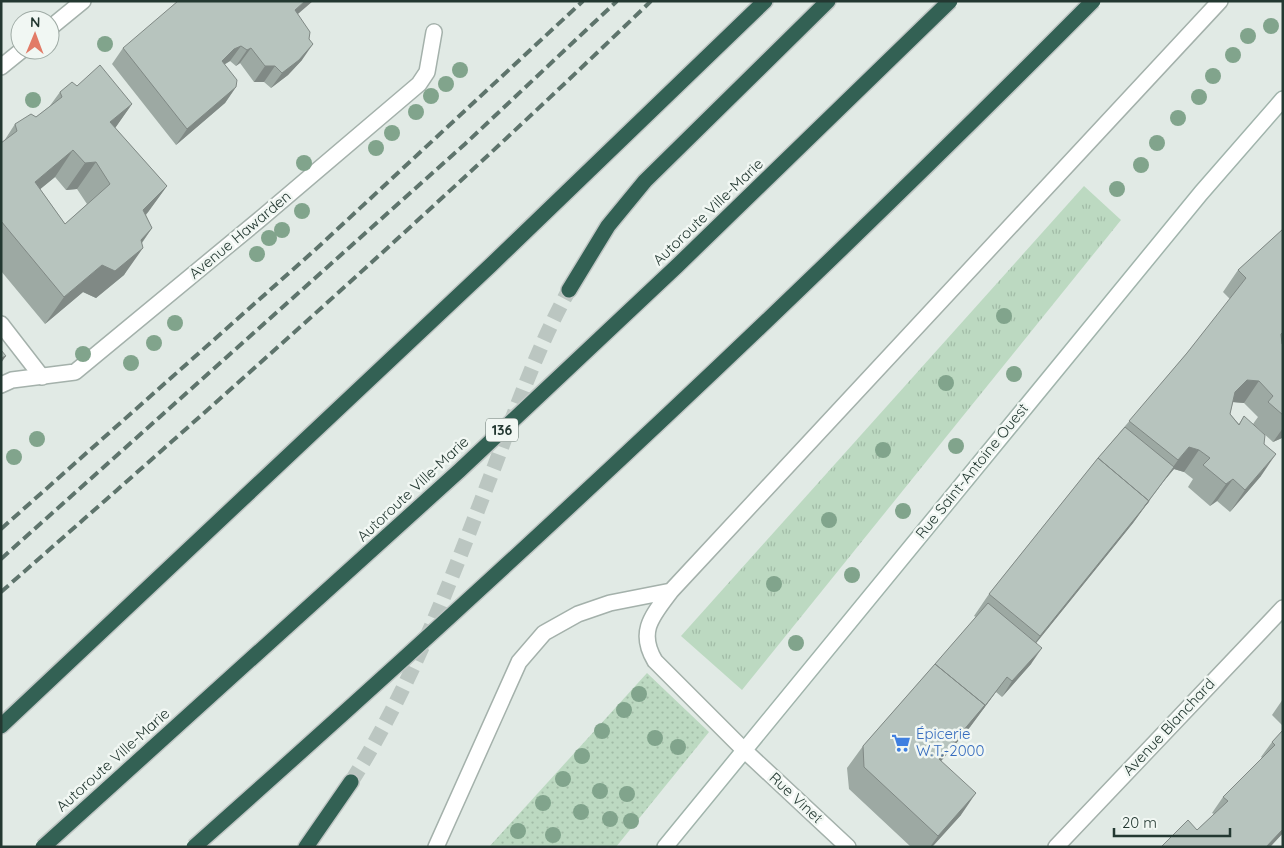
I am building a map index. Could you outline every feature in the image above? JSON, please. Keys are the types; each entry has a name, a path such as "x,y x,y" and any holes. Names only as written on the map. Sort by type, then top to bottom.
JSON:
{"highway":[{"path":"1,726 491,265 764,1"},
{"path":"569,290 597,242 645,181 828,1"},
{"name":"Autoroute Ville-Marie","path":"42,847 459,471 677,266 950,1"},
{"path":"194,847 542,531 768,318 1093,1"},
{"path":"306,847 351,782"}],"main road":[{"path":"60,20 83,1"},
{"path":"436,847 519,662 544,633 578,614 610,603 671,591 1220,1"},
{"name":"Avenue Hawarden","path":"1,385 12,380 75,372 259,220 419,84 427,72 434,32"},
{"name":"Rue Saint-Antoine Ouest","path":"665,847 1201,194 1283,99"},
{"path":"1,324 42,376"},
{"name":"Rue Vinet","path":"671,591 652,616 646,633 647,648 655,661 744,750 848,847"},
{"name":"Avenue Blanchard","path":"1056,847 1283,608"}],"green space":[{"path":"1084,186 1121,220 742,690 681,636"},
{"path":"647,673 709,732 616,847 489,847"}],"building":[{"path":"178,1 305,1 295,10 310,32 309,39 313,44 299,60 282,73 275,66 265,66 251,48 247,50 241,46 234,49 222,61 237,80 236,87 187,129 123,48"},
{"path":"100,65 132,104 110,122 167,186 143,210 152,228 141,240 143,248 115,271 102,265 64,297 1,221 1,143 17,131 15,124 31,114 36,117 62,97 60,92 72,82 77,86","holes":["73,150 85,163 96,162 110,184 65,224 35,182"]},
{"path":"1283,229 1283,332 1281,334 1283,345 1283,415 1268,402 1273,396 1259,381 1247,380 1235,392 1230,414 1239,425 1244,416 1265,435 1264,444 1276,454 1245,490 1233,479 1226,484 1203,465 1210,458 1199,450 1189,447 1178,460 1129,421 1187,353 1246,278 1238,270"},
{"path":"1,350 6,356 1,358"},
{"path":"1125,427 1174,467 1149,501 1098,458"},
{"path":"1098,458 1149,501 1040,636 989,594"},
{"path":"988,603 1042,648 1012,681 1007,677 981,711 985,705 935,664"},
{"path":"935,664 985,705 939,759 976,793 938,836 864,767 863,746"},
{"path":"1283,730 1283,829 1266,847 1161,847 1188,820 1197,830 1228,801 1223,797 1275,745 1272,742"}],"tunnel":[{"path":"351,782 394,706 431,627 464,547 529,376 547,333 569,290"}],"railway":[{"path":"1,529 316,249 583,1"},
{"path":"1,559 465,144 617,1"},
{"path":"1,592 411,227 651,1"}],"place":[{"name":"Épicerie W.T.-2000","path":"901,743"}]}
